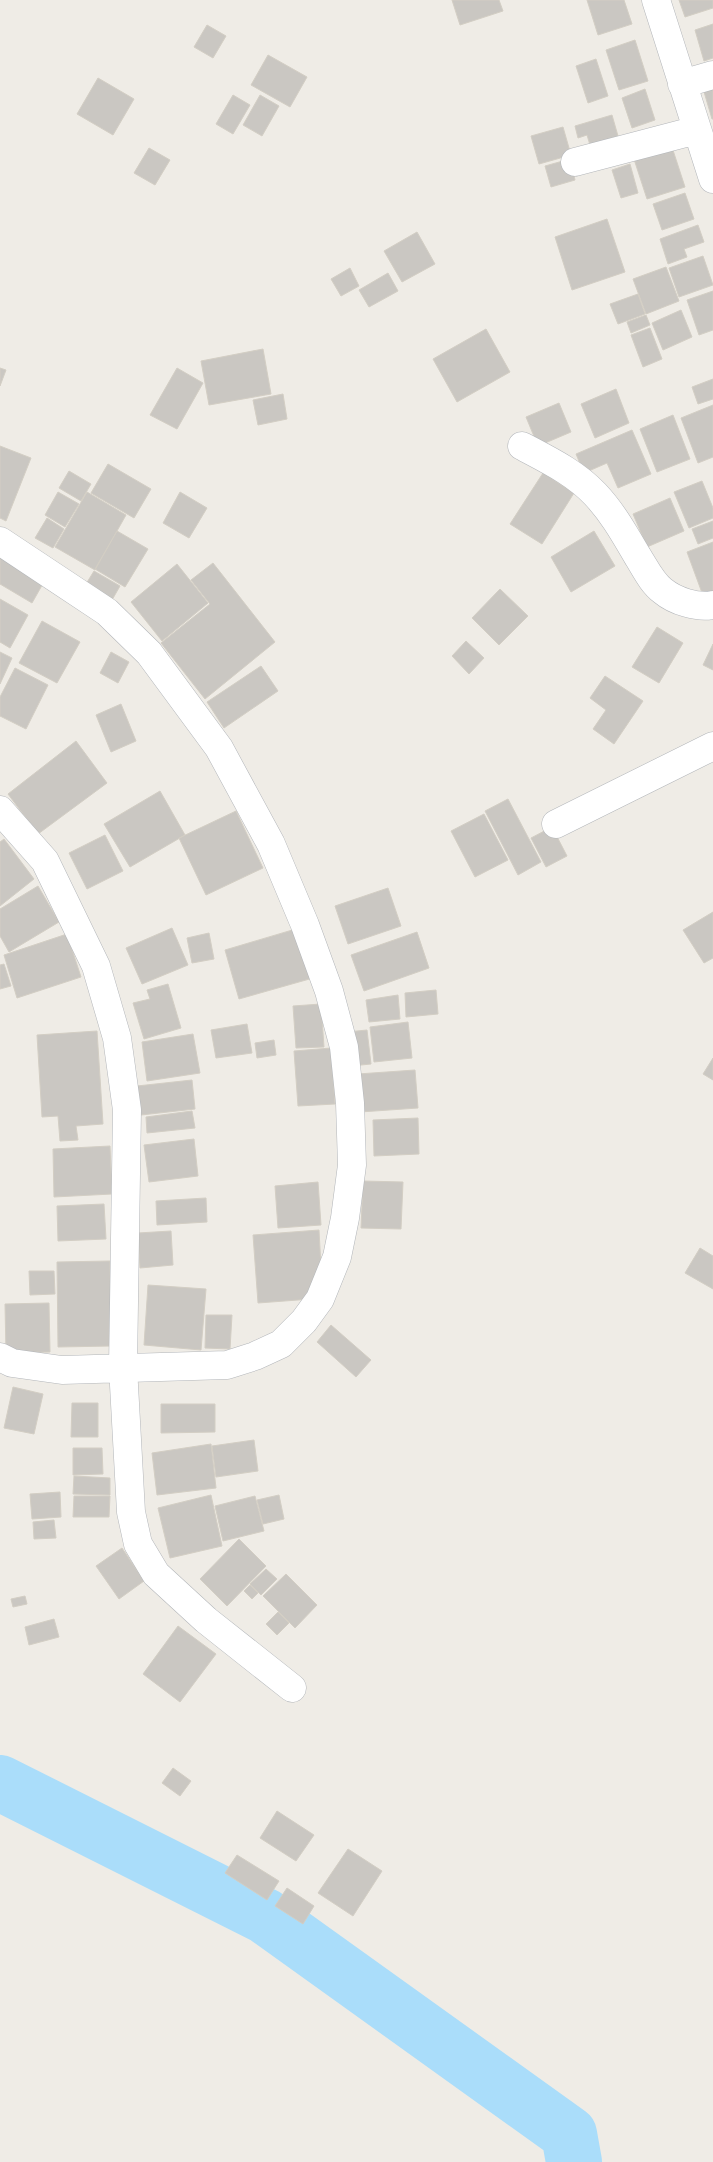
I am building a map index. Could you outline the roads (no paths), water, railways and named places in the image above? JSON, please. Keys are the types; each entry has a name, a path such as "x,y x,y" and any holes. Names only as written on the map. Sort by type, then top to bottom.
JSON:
{"street":[{"path":"656,0 713,179"},
{"path":"682,84 713,75"},
{"path":"575,162 697,130"},
{"path":"522,446 561,467 594,494 611,513 646,571 662,591 682,601 706,607 713,606"},
{"path":"0,541 107,612 149,653 219,748 271,844 302,916 329,991 344,1047 350,1103 352,1165 345,1218 337,1257 320,1299 304,1321 282,1344 255,1356 227,1365 62,1370 12,1363 0,1357"},
{"path":"556,824 713,746"},
{"path":"0,810 44,861 96,966 117,1038 127,1110 123,1368 131,1512 138,1544 156,1574 206,1620 292,1688"}],"waterway":[{"path":"0,1783 265,1916 569,2134 574,2162"}]}
